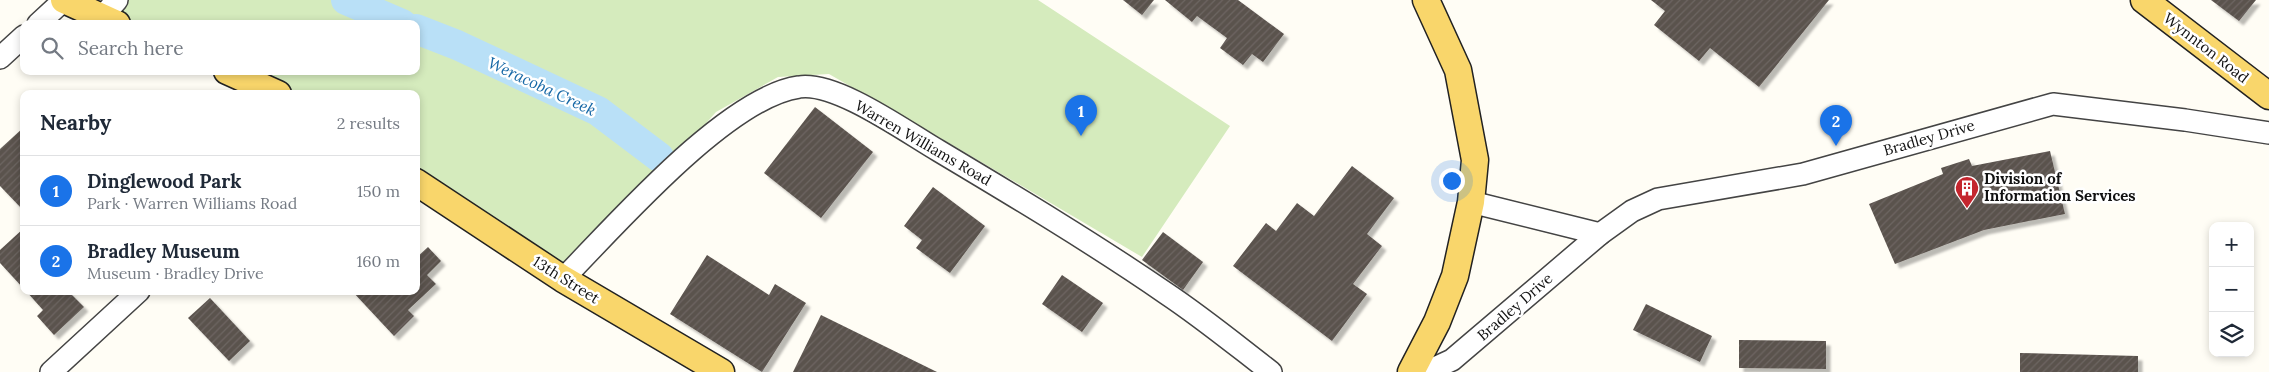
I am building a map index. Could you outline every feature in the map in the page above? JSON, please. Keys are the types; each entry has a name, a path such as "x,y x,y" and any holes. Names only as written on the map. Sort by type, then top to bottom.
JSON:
{"main road":[{"path":"64,0 112,14"},
{"path":"1411,372 1437,322 1455,276 1471,202 1475,160 1458,70 1426,0"},
{"name":"Wynnton Road","path":"2144,0 2269,96"},
{"path":"236,75 269,90"},
{"name":"13th Street","path":"420,185 564,280 721,372"}],"street":[{"path":"42,20 64,0"},
{"path":"0,58 20,40"},
{"name":"Warren Williams Road","path":"564,280 658,183 724,124 773,95 798,87 815,86 859,104 1041,212 1168,294 1271,372"},
{"name":"Bradley Drive","path":"1426,372 1452,360 1600,234 1632,211 1658,199 1803,174 2054,104 2185,120 2269,133"},
{"path":"1471,202 1600,234"},
{"path":"51,372 135,295"}],"green space":[{"path":"126,0 1038,0 1230,126 1142,257 829,74 778,77 716,112 625,216 559,265 420,169 420,90 283,90 251,75 420,75 420,20 130,20 115,13"}],"building":[{"path":"1123,0 1154,0 1142,15"},
{"path":"1165,0 1238,0 1284,34 1263,62 1252,54 1243,65 1220,48 1227,38 1197,16 1192,22"},
{"path":"1651,0 1829,0 1759,87 1710,48 1699,61 1654,25 1665,11"},
{"path":"2211,0 2256,0 2239,21"},
{"path":"815,107 873,152 821,218 764,173"},
{"path":"20,131 20,207 0,186 0,149"},
{"name":"Division of Information Services","path":"2050,151 2065,214 1984,230 1895,264 1869,204 1943,174 1941,168 1969,159 1972,166"},
{"path":"1352,166 1394,198 1367,234 1382,246 1353,284 1367,294 1332,341 1233,266 1266,223 1276,231 1297,203 1314,216"},
{"path":"933,187 985,226 950,273 916,248 922,240 904,226"},
{"path":"20,232 20,285 0,263 0,250"},
{"path":"1163,232 1203,262 1183,290 1142,260"},
{"path":"428,247 441,261 427,275 436,284 408,310 414,316 394,336 356,295 420,295 420,254"},
{"path":"707,255 769,295 775,284 806,303 762,372 670,314"},
{"path":"1062,275 1103,303 1082,332 1042,304"},
{"path":"30,295 72,295 84,307 54,335 37,316 43,310"},
{"path":"210,298 250,341 229,361 188,318"},
{"path":"1646,304 1712,336 1700,362 1633,330"},
{"path":"821,315 937,372 793,372"},
{"path":"1739,340 1826,341 1826,369 1739,368"},
{"path":"2020,353 2138,356 2138,372 2020,372"}],"waterway":[{"name":"Weracoba Creek","path":"346,0 393,20"},
{"name":"Weracoba Creek","path":"420,31 457,45 598,111 659,157"}],"place":[{"name":"Dinglewood Park","path":"1081,136"},
{"name":"Bradley Museum","path":"1836,146"},
{"name":"Division of Information Services","path":"1967,209"}]}
